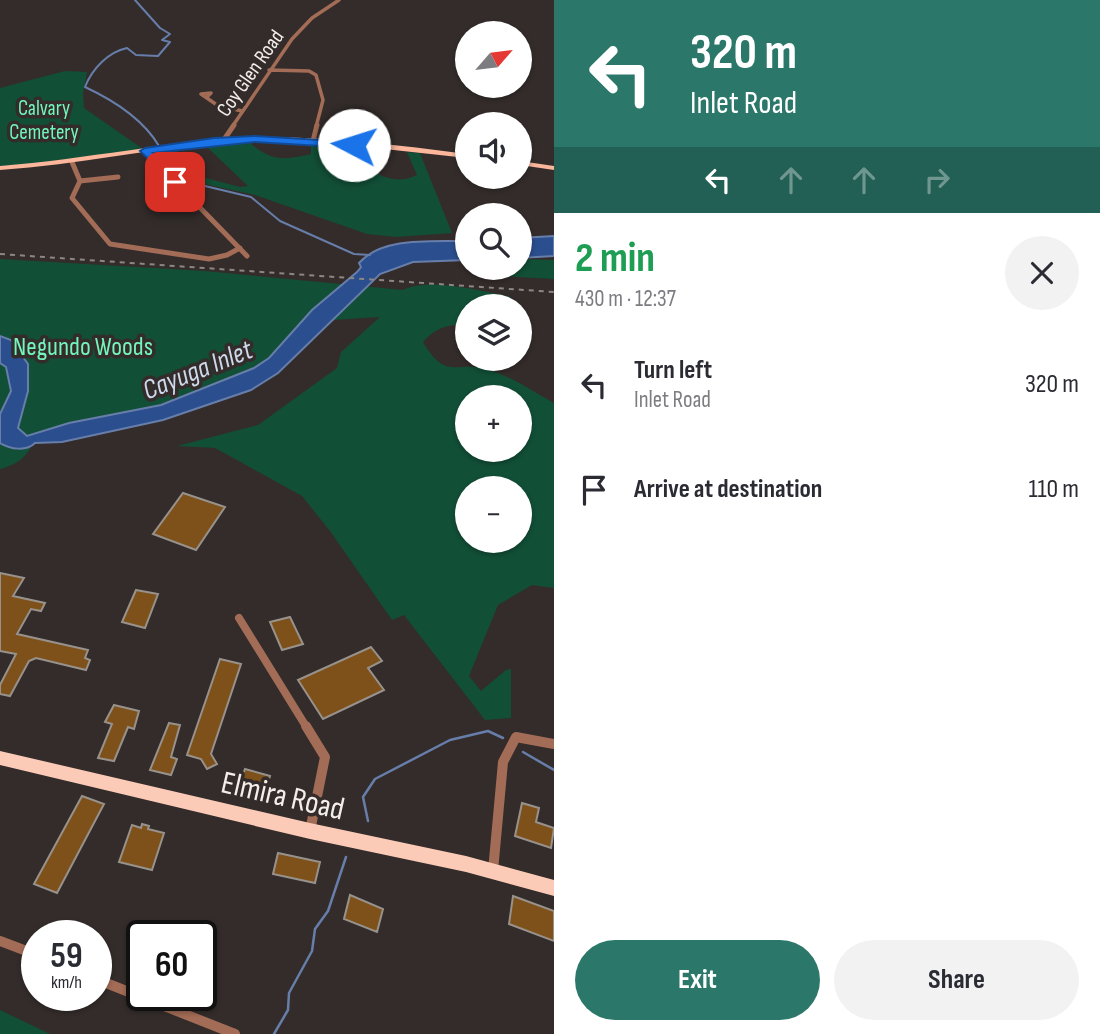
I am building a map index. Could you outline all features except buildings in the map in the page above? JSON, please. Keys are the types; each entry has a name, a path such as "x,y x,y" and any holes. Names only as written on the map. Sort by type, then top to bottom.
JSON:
{"highway":[{"name":"Elmira Road","path":"0,758 493,871 554,888"}],"main road":[{"path":"0,168 72,162 223,141 313,141 455,155"},
{"path":"532,165 554,168"}],"street":[{"name":"Coy Glen Road","path":"223,141 269,70 303,26 339,0"},
{"path":"269,70 309,71 316,75 323,100 313,141"},
{"path":"207,97 217,105 242,111"},
{"path":"145,151 247,256"},
{"path":"72,162 80,181 72,198 110,244 209,259 227,255 240,248"},
{"path":"80,181 118,177"},
{"path":"239,618 325,757 310,831"},
{"path":"493,871 503,762 516,737 554,744"},
{"path":"0,941 21,949"},
{"path":"112,985 235,1034"}],"green space":[{"name":"Calvary Cemetery","path":"65,71 87,72 83,94 84,108 143,149 0,166 0,88"},
{"path":"250,143 265,154 279,158 311,154 311,144 368,149 365,156 368,168 379,175 398,179 417,175 407,152 420,153 452,233 396,237 367,234 255,195 186,180 177,173 166,151 178,149 178,159 187,173 240,187 248,186 207,147"},
{"name":"Negundo Woods","path":"0,259 205,271 403,290 413,286 440,285 496,294 455,294 455,325 432,333 423,342 431,355 446,366 455,367 455,371 493,371 522,385 455,385 455,462 532,462 532,391 554,403 554,588 532,585 498,605 469,676 481,691 506,670 511,669 511,718 485,720 404,615 392,620 330,531 302,496 215,448 177,446 258,425 337,368 341,352 380,317 317,321 261,376 101,426 13,449 31,447 25,455 0,469"},
{"path":"532,259 554,260 554,279 532,278"},
{"path":"0,1010 50,1034 0,1034"}],"water":[{"path":"554,236 554,256 532,257 532,237"},
{"path":"455,241 455,260 413,262 380,274 278,373 251,390 163,420 62,442 35,443 18,449 0,443 0,414 11,391 6,367 0,363 0,336 11,340 28,364 28,391 18,428 27,436 69,423 161,405 254,368 269,358 312,310 357,272 361,267 359,263 369,254 395,244"}],"waterway":[{"path":"135,0 160,28 170,34 162,40 170,42 158,56 136,55 127,48 113,53 96,68 85,87 126,111 145,127 159,146"},
{"path":"163,152 173,174 184,181 251,197 280,221 354,254 370,255"},
{"path":"368,821 363,797 375,779 450,740 488,731 503,738"},
{"path":"523,752 554,770"},
{"path":"274,1034 288,1010 289,993 312,951 315,929 328,911 346,857"}],"railway":[{"path":"0,254 554,292"}],"route":[{"path":"175,182 145,151 214,141 255,139 354,145"}],"water label":[{"name":"Cayuga Inlet","path":"197,369"}]}
